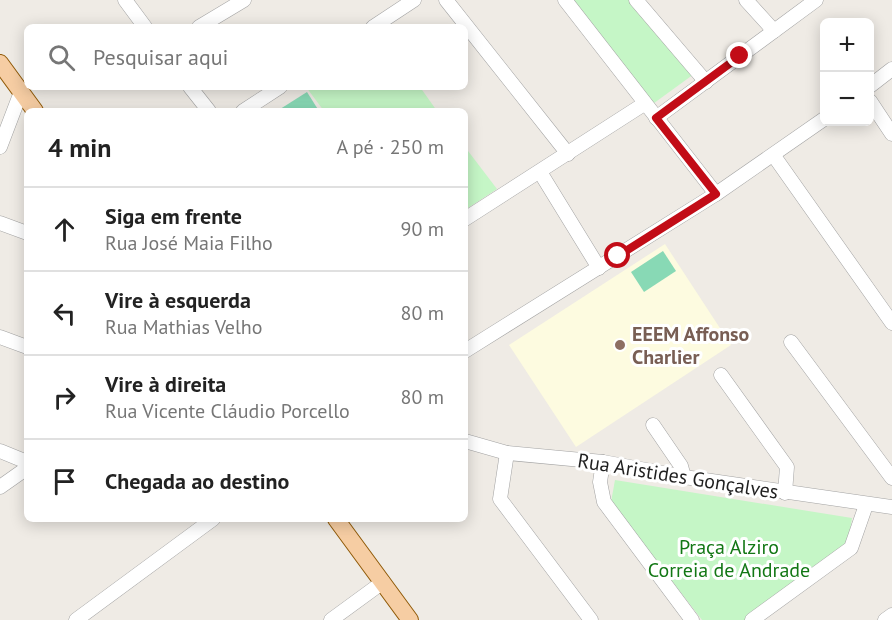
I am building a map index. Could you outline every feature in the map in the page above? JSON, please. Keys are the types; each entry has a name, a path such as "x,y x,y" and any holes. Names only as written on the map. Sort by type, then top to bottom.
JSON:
{"main road":[{"path":"0,63 33,108"},
{"path":"338,522 410,620"}],"street":[{"path":"125,0 143,24"},
{"path":"205,24 244,0"},
{"path":"378,24 414,0"},
{"path":"446,0 465,24"},
{"path":"565,0 716,194"},
{"path":"636,0 706,82"},
{"path":"746,0 774,31"},
{"path":"656,118 816,0"},
{"path":"468,28 568,154"},
{"path":"874,83 892,69"},
{"path":"192,90 206,108"},
{"path":"248,108 275,90"},
{"path":"0,147 21,92"},
{"path":"468,217 644,104"},
{"path":"874,107 892,134"},
{"path":"468,349 716,194 774,156 820,122"},
{"path":"774,156 892,323"},
{"path":"540,172 598,268"},
{"path":"0,223 24,232"},
{"path":"0,337 24,346"},
{"path":"791,342 892,478"},
{"path":"721,375 787,467 785,493"},
{"path":"653,425 681,466 684,477"},
{"name":"Rua Aristides Gonçalves","path":"468,442 507,453 603,462 785,493 892,507"},
{"path":"0,452 24,461"},
{"path":"507,453 500,499 591,620"},
{"path":"603,462 600,482 604,502 692,620"},
{"path":"0,487 24,470"},
{"path":"752,620 851,548 866,505"},
{"path":"76,620 209,522"},
{"path":"331,620 382,582"},
{"path":"885,620 892,615"}],"shaded area":[{"name":"EEEM Affonso Charlier","path":"665,244 731,345 576,447 509,345"}],"green space":[{"path":"567,0 631,0 694,74 650,106"},
{"path":"308,90 422,90 435,108 322,108"},
{"path":"307,92 317,108 282,108"},
{"path":"468,151 497,189 468,208"},
{"path":"663,251 676,271 644,292 631,272"},
{"name":"Praça Alziro Correia de Andrade","path":"615,480 852,518 848,544 745,620 702,620 611,502"}],"place":[{"name":"EEEM Affonso Charlier","path":"620,345"}],"route":[{"path":"618,256 716,194 656,118 740,56"}]}
